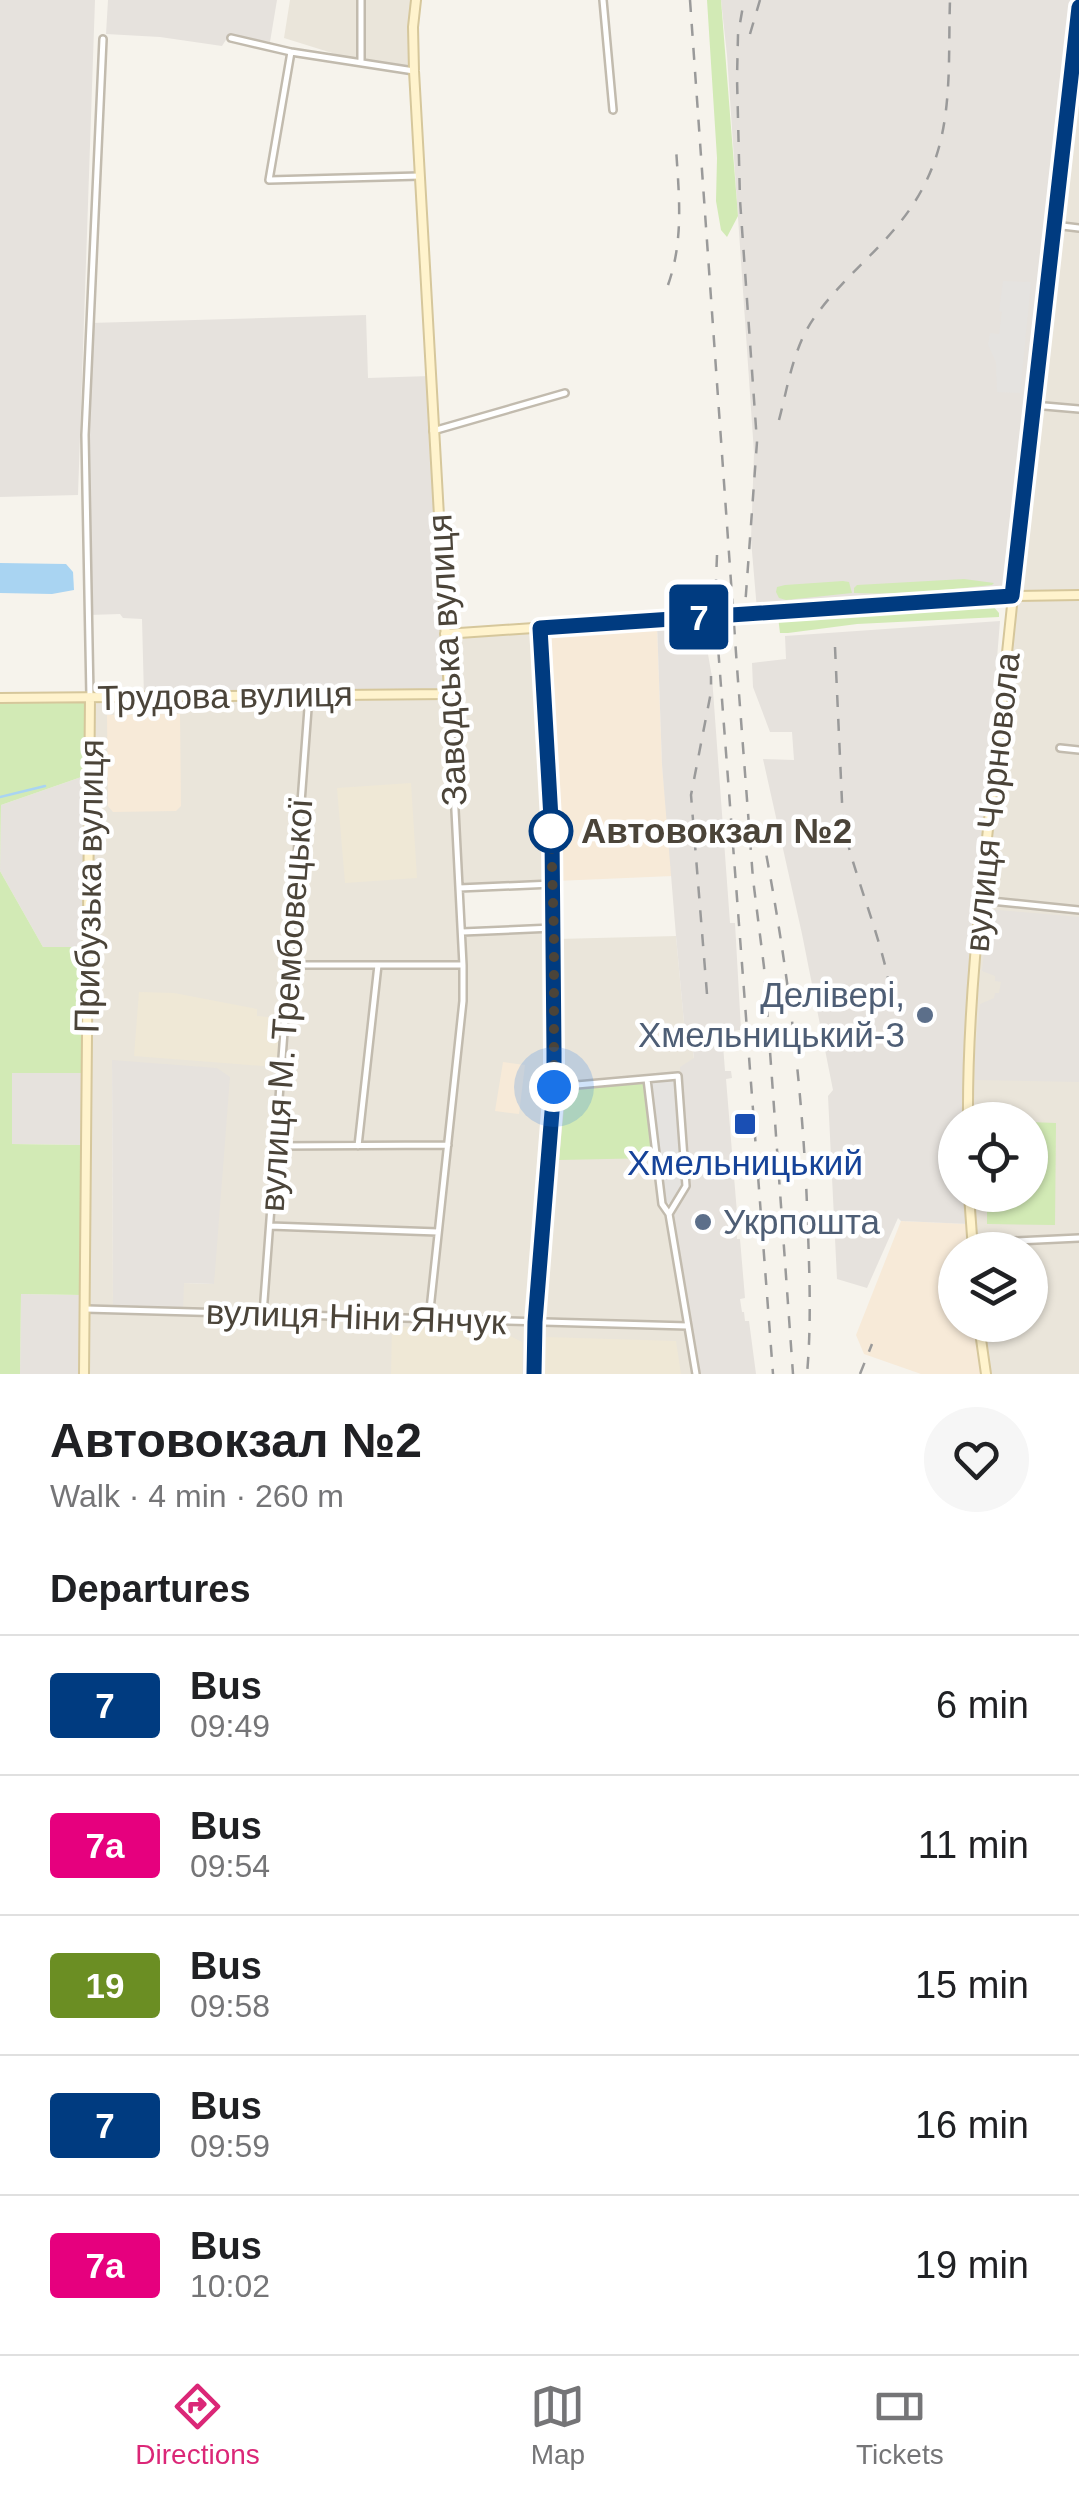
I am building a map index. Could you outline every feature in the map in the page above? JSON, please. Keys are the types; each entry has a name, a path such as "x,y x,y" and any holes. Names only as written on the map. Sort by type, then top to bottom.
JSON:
{"street":[{"path":"361,0 361,62"},
{"name":"Заводська вулиця","path":"416,0 412,26 414,71 463,964 429,1319"},
{"path":"603,0 613,110"},
{"name":"вулиця Чорновола","path":"968,1102 981,900 1079,7"},
{"path":"231,38 291,52 414,71"},
{"name":"Прибузька вулиця","path":"84,1374 90,697 85,435 103,39"},
{"path":"291,52 269,180 420,176"},
{"path":"1054,225 1079,228"},
{"path":"433,430 565,393"},
{"path":"1034,405 1079,409"},
{"path":"445,634 1012,596 1079,596"},
{"path":"534,1374 554,1087 553,884 540,628"},
{"name":"Трудова вулиця","path":"0,698 449,694"},
{"name":"вулиця М. Трембовецької","path":"263,1314 310,695"},
{"path":"1060,748 1079,750"},
{"path":"459,888 553,884"},
{"path":"981,900 1079,910"},
{"path":"462,932 554,928"},
{"path":"289,964 463,964"},
{"path":"358,1146 378,964"},
{"path":"554,1087 678,1076 686,1186 669,1214"},
{"path":"647,1079 662,1204 669,1214 696,1374"},
{"path":"276,1146 448,1146"},
{"path":"270,1226 438,1232"},
{"path":"1048,1241 1079,1238"},
{"name":"вулиця Ніни Янчук","path":"85,1310 688,1326"},
{"path":"981,1342 986,1374"}],"shaded area":[{"path":"0,0 95,0 78,495 0,497"},
{"path":"108,0 277,0 270,42 229,35 222,46 106,34"},
{"path":"290,0 416,0 414,71 361,62 284,38"},
{"path":"721,0 1077,0 1009,594 757,610 751,540 754,453"},
{"path":"1079,34 1079,592 1015,593"},
{"path":"1003,281 1031,282 1020,393 997,392 996,362 988,345 990,333 999,334"},
{"path":"366,315 368,378 430,376 449,694 144,697 142,619 123,618 120,614 89,615 85,435 90,323"},
{"path":"1079,598 1079,1374 990,1374 985,1342 1048,1342 1048,1232 975,1232 973,1212 1048,1212 1048,1102 971,1102 984,901 1014,599"},
{"path":"702,620 712,677 730,923 735,923 741,1030 722,1032 725,1071 731,1071 732,1078 726,1079 745,1298 740,1299 745,1321 749,1321 756,1374 700,1374 672,1214 689,1186 680,1067 694,1058 692,1044 686,1044 676,936 662,765 657,623"},
{"path":"1000,621 965,1102 938,1102 938,1212 967,1212 968,1224 898,1218 867,1288 837,1279 828,1096 833,1090 763,759 794,760 792,732 770,732 753,687 752,663 786,659 785,636"},
{"path":"657,623 662,765 673,876 556,881 543,631"},
{"path":"537,631 550,881 462,886 465,935 551,931 551,1087 532,1319 183,1309 183,1283 213,1284 112,1061 113,1307 88,1307 93,700 452,697 449,637"},
{"path":"180,714 181,806 176,811 113,812 108,806 107,715"},
{"path":"87,775 85,947 43,947 0,871 1,805"},
{"path":"411,783 417,878 345,883 337,788"},
{"path":"988,909 1079,917 1079,1082 975,1080 980,1004 999,993 1001,982 982,971"},
{"path":"676,936 686,1044 692,1044 694,1059 681,1067 681,1073 557,1084 557,939"},
{"path":"139,992 174,993 257,1009 257,1016 280,1018 277,1067 134,1056"},
{"path":"112,1060 217,1068 230,1077 214,1284 184,1283 183,1309 113,1307"},
{"path":"503,1062 525,1065 519,1114 495,1111"},
{"path":"12,1072 84,1073 83,1145 12,1144"},
{"path":"678,1076 686,1186 675,1203 662,1204 647,1079"},
{"path":"645,1082 659,1205 666,1215 684,1323 538,1319 557,1090"},
{"path":"901,1221 968,1224 969,1232 938,1232 938,1342 979,1342 984,1374 921,1374 864,1354 856,1335"},
{"path":"21,1294 82,1295 81,1374 20,1374"},
{"path":"88,1313 532,1325 531,1374 87,1374"},
{"path":"538,1325 685,1329 693,1374 537,1374"},
{"path":"392,1326 502,1332 522,1342 522,1374 391,1374"},
{"path":"545,1337 676,1341 681,1374 544,1374"}],"green space":[{"path":"707,0 721,0 738,216 727,237 721,230 716,201"},
{"path":"964,579 994,583 923,592 854,593 857,585"},
{"path":"849,582 852,593 786,600 776,592 777,587 785,585"},
{"path":"993,606 999,617 857,624 788,633 780,633 778,617"},
{"path":"87,700 87,775 1,805 0,871 0,701"},
{"path":"0,871 43,947 85,947 84,1073 12,1073 12,1144 83,1145 82,1295 21,1294 20,1374 0,1374"},
{"path":"647,1079 655,1158 559,1160 566,1087"},
{"path":"1048,1123 1056,1123 1055,1225 987,1224 987,1212 1048,1212"}],"water":[{"path":"0,563 66,564 73,572 74,590 52,594 0,593"}],"waterway":[{"path":"0,797 45,786"}],"railway":[{"path":"690,0 793,1374"},
{"path":"744,0 737,78 740,200 757,442 744,621"},
{"path":"750,34 760,0"},
{"path":"779,420 792,368 814,318 908,212 932,168 946,106 950,0"},
{"path":"668,285 678,234 676,148"},
{"path":"717,555 715,607 773,1374"},
{"path":"835,647 843,824 892,1000"},
{"path":"707,994 691,795 711,676"},
{"path":"762,832 785,971 801,1111 809,1269 807,1374"},
{"path":"860,1374 872,1344"}],"bus line":[{"name":"7","path":"534,1374 554,1087 552,836 540,628 1012,596 1079,7"}],"place":[{"name":"Автовокзал №2","path":"551,831"},
{"name":"Делівері, Хмельницький-3","path":"925,1015"},
{"name":"Хмельницький","path":"745,1124"},
{"name":"Укрпошта","path":"703,1222"}],"route":[{"path":"551,831 554,1087"}]}
